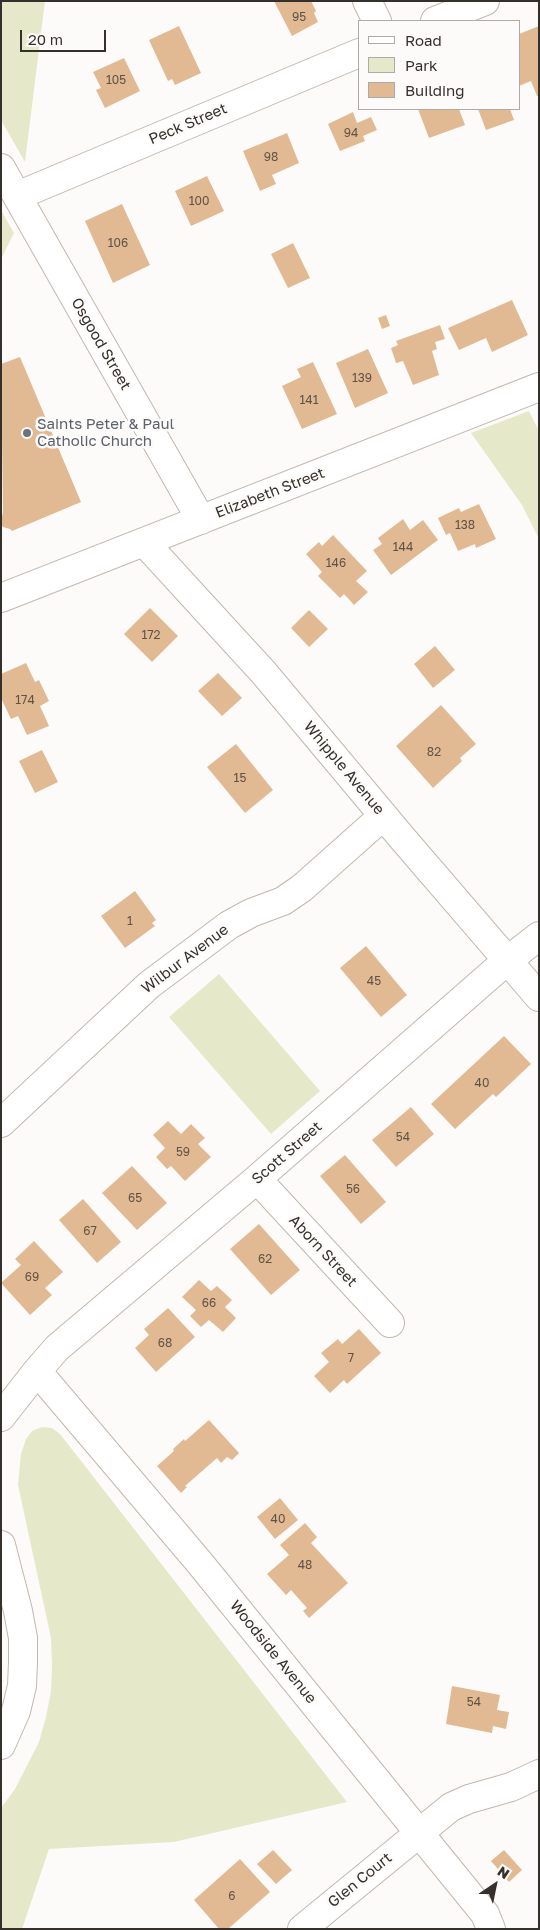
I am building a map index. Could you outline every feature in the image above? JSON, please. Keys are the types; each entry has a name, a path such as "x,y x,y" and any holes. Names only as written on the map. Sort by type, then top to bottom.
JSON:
{"street":[{"path":"367,1 376,20"},
{"path":"438,20 485,1"},
{"name":"Peck Street","path":"17,196 358,53"},
{"name":"Osgood Street","path":"1,168 201,520"},
{"name":"Elizabeth Street","path":"1,598 539,388"},
{"name":"Whipple Avenue","path":"144,542 264,672 539,997"},
{"name":"Wilbur Avenue","path":"1,1123 148,985 228,926 251,913 283,901 297,892 384,816"},
{"name":"Scott Street","path":"1,1418 57,1348 257,1179 507,960 539,936"},
{"name":"Aborn Street","path":"257,1179 390,1323"},
{"name":"Woodside Avenue","path":"37,1371 199,1562 486,1914 491,1929"},
{"path":"1,1545 23,1638 23,1662 22,1686 16,1711 1,1745"},
{"path":"419,1832 460,1802 506,1788 539,1774"},
{"name":"Glen Court","path":"302,1929 419,1832"}],"green space":[{"path":"1,1 45,1 25,162 1,120"},
{"path":"1,210 14,233 1,259"},
{"path":"529,411 539,431 539,539 522,505 471,433"},
{"path":"219,974 320,1091 271,1134 169,1017"},
{"path":"42,1427 52,1428 60,1434 347,1802 174,1842 49,1849 22,1929 1,1929 1,1808 15,1789 39,1742 51,1691 51,1638 18,1485 21,1454 26,1439 32,1431"}],"building":[{"path":"274,1 311,1 316,11 314,13 318,22 292,36"},
{"path":"179,26 201,73 175,85 172,79 168,81 149,40"},
{"path":"539,26 539,96 537,96 531,81 520,86 520,34"},
{"path":"124,58 140,91 105,108 96,90 101,88 93,72"},
{"path":"418,110 459,110 465,125 429,138"},
{"path":"478,110 510,110 514,120 486,130"},
{"path":"353,112 357,123 371,117 377,130 363,136 365,141 340,151 328,124"},
{"path":"287,133 299,163 272,175 276,184 260,191 243,151"},
{"path":"207,176 224,211 191,226 175,191"},
{"path":"122,204 150,265 113,283 85,221"},
{"path":"293,243 310,278 288,288 271,254"},
{"path":"512,300 528,335 492,352 486,338 459,350 448,328"},
{"path":"386,315 390,326 382,329 378,318"},
{"path":"440,325 445,339 435,342 437,349 432,351 439,375 413,385 403,361 396,363 391,348 398,345 396,341"},
{"path":"368,349 388,393 355,408 336,363"},
{"name":"Saints Peter & Paul Catholic Church","path":"20,357 81,502 12,531 1,524 3,511 1,364"},
{"path":"313,362 337,414 302,429 282,386 301,377 297,369"},
{"path":"479,504 496,539 476,548 475,544 458,551 450,533 446,535 438,518 459,508 461,512"},
{"path":"403,519 410,530 423,520 438,540 391,575 373,550 382,544 378,538"},
{"path":"333,535 367,571 356,581 368,592 354,605 344,594 340,598 318,576 322,572 306,554 319,542 322,546"},
{"path":"150,608 178,636 152,662 124,634"},
{"path":"309,610 328,629 309,647 291,628"},
{"path":"435,646 455,670 433,688 414,664"},
{"path":"26,663 35,682 39,680 49,701 40,706 49,726 27,735 18,716 11,719 1,698 1,674"},
{"path":"218,673 242,698 222,716 198,691"},
{"path":"441,705 476,744 460,758 462,761 433,788 396,746"},
{"path":"236,744 273,790 245,813 207,767"},
{"path":"42,750 58,782 35,793 19,761"},
{"path":"135,891 156,920 152,923 155,926 125,948 101,916"},
{"path":"366,946 407,995 381,1017 340,968"},
{"path":"504,1036 531,1064 496,1097 493,1094 455,1129 431,1104"},
{"path":"411,1107 434,1134 396,1167 372,1140"},
{"path":"168,1121 181,1134 191,1124 205,1138 198,1144 211,1157 185,1181 171,1166 167,1169 156,1157 165,1148 153,1135"},
{"path":"345,1155 386,1202 361,1224 320,1176"},
{"path":"132,1166 167,1203 137,1230 102,1193"},
{"path":"83,1199 121,1242 97,1263 59,1220"},
{"path":"259,1224 300,1270 271,1295 230,1249"},
{"path":"34,1241 63,1272 45,1288 52,1295 30,1315 1,1283 21,1265 15,1259"},
{"path":"199,1280 211,1291 217,1286 232,1300 225,1307 236,1318 223,1332 209,1320 201,1327 190,1316 196,1310 182,1297"},
{"path":"168,1308 195,1337 156,1372 135,1348 149,1335 144,1329"},
{"path":"359,1329 381,1353 347,1384 344,1380 330,1393 314,1376 329,1362 321,1353 338,1339 342,1344"},
{"path":"209,1420 239,1453 232,1460 227,1457 221,1463 217,1458 185,1486 187,1487 181,1493 157,1466 184,1439 185,1441"},
{"path":"280,1498 298,1520 275,1539 257,1517"},
{"path":"305,1523 317,1537 311,1543 348,1583 309,1618 303,1611 307,1608 291,1590 286,1595 267,1574 289,1555 280,1545"},
{"path":"452,1686 500,1695 497,1710 509,1712 506,1729 493,1726 492,1733 446,1724"},
{"path":"273,1850 292,1870 276,1884 257,1864"},
{"path":"504,1850 522,1870 509,1882 491,1861"},
{"path":"240,1859 270,1892 228,1929 219,1929 194,1900"}],"place":[{"name":"Saints Peter & Paul Catholic Church","path":"27,433"}]}
